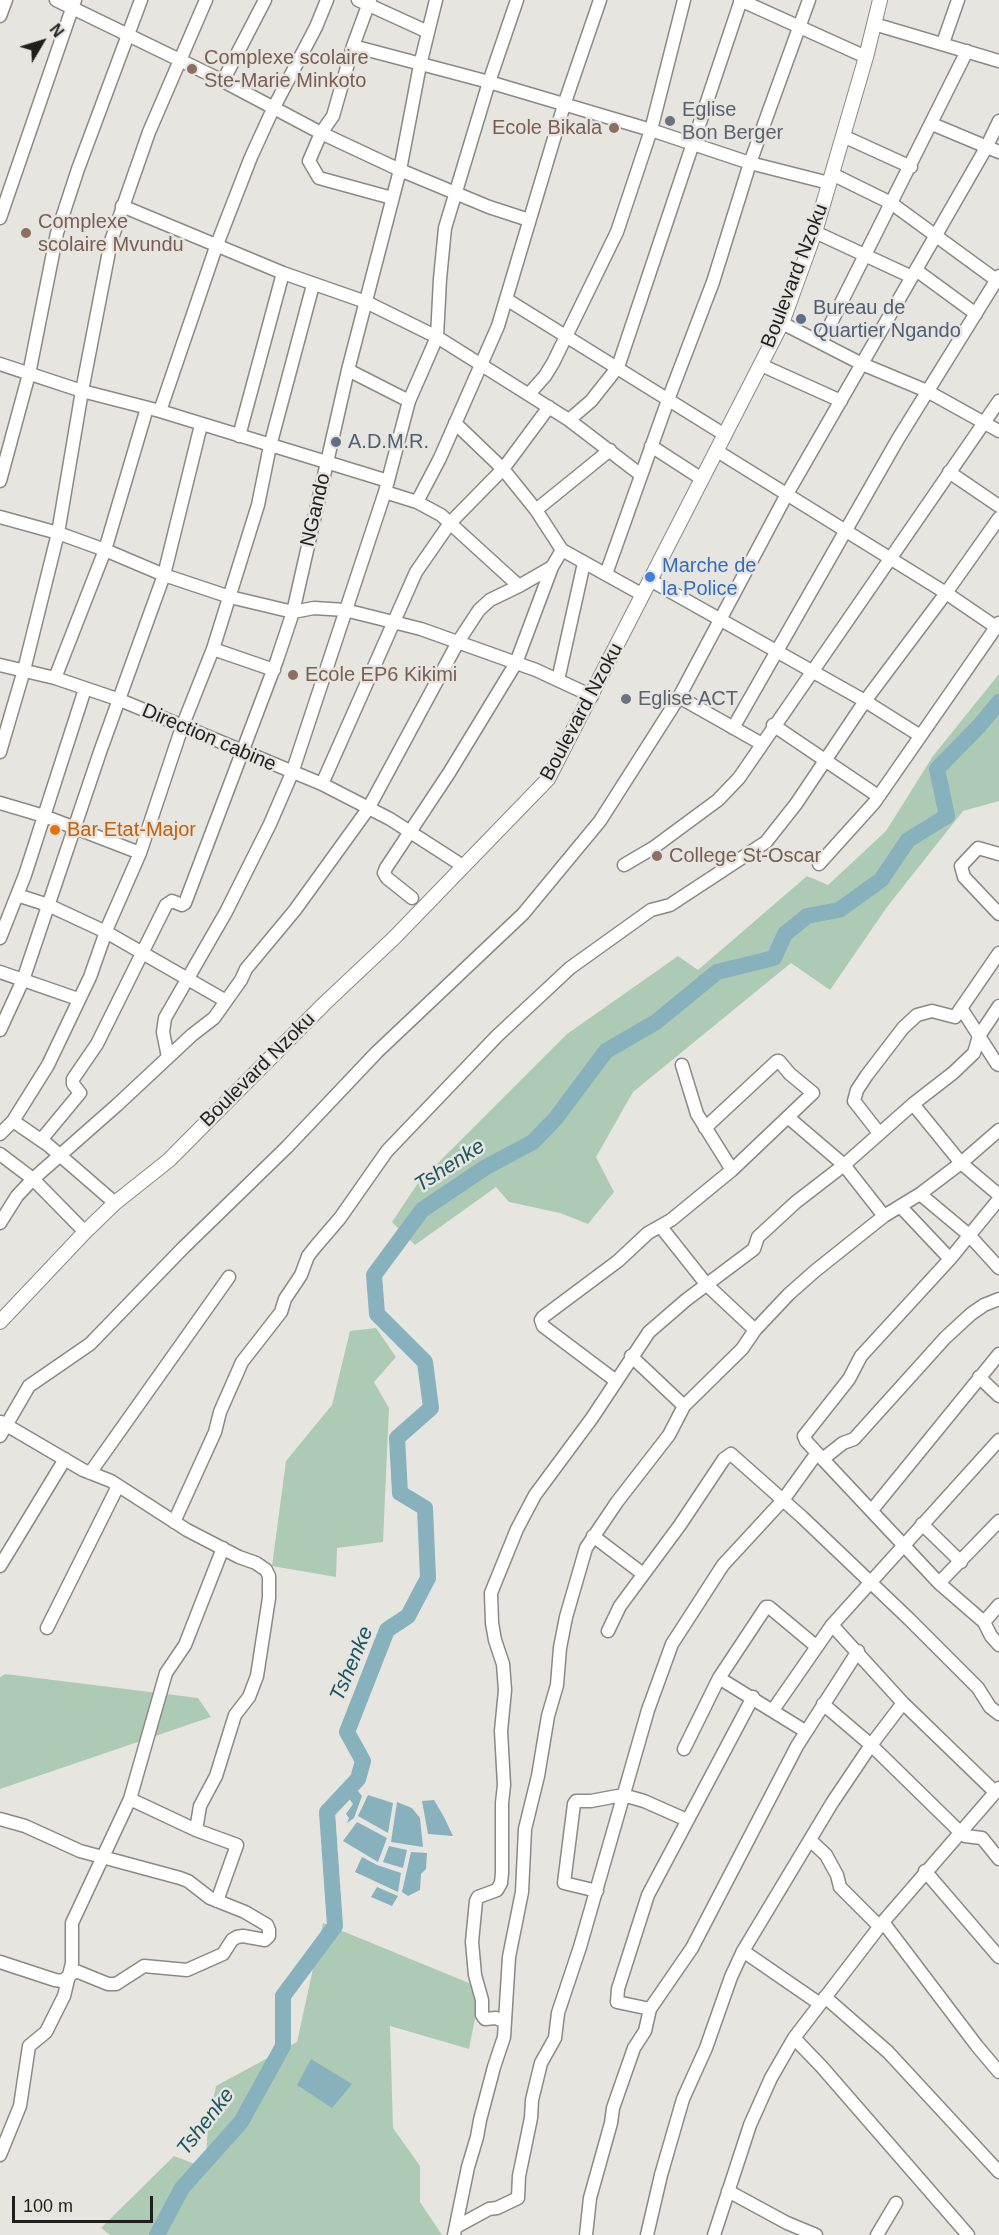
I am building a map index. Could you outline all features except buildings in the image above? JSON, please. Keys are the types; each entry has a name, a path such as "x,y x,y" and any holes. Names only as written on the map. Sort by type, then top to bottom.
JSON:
{"street":[{"path":"0,16 6,0"},
{"path":"56,0 73,4 179,62 223,81 273,109 400,170 529,220"},
{"path":"0,481 29,374 57,233 78,169 141,0"},
{"path":"0,752 24,670 58,533 111,241 149,132 206,0"},
{"path":"223,81 265,0"},
{"path":"160,411 216,247 273,109 316,27 327,0"},
{"name":"NGando","path":"143,952 166,905 172,901 184,904 274,670 293,612 348,370 400,170 420,65 436,0"},
{"path":"168,1057 163,1023 241,883 270,824 291,773 386,486 408,401 437,337 446,224 489,82 517,0"},
{"path":"417,502 440,458 498,326 564,105 600,0"},
{"path":"529,394 545,376 568,336 617,232 651,130 684,0"},
{"path":"569,420 591,401 618,367 741,0 866,57"},
{"path":"606,574 713,282 750,163 809,0"},
{"name":"Boulevard Nzoku","path":"2,1317 85,1232 116,1203 169,1160 325,1003 394,938 548,779 783,323 815,232 866,57 880,0"},
{"path":"943,43 958,0"},
{"path":"392,198 317,176 309,161 321,133 333,116 365,2 428,32"},
{"path":"0,218 73,4"},
{"path":"874,24 999,61"},
{"path":"353,46 489,82 694,143 750,163 831,178 891,203 998,280 927,391 733,728"},
{"path":"821,343 967,51"},
{"path":"0,1436 3,1423 29,1386 90,1344 183,1248 298,1135 377,1052 523,914 606,813 679,697 788,494 986,148 999,121"},
{"path":"932,123 999,152"},
{"path":"843,136 911,167"},
{"path":"122,206 216,247 313,285 366,302 437,337 569,420 641,475"},
{"path":"815,232 914,273 976,314"},
{"path":"239,436 283,273"},
{"path":"0,1134 13,1121 48,1065 90,977 106,932 140,853 182,727 213,649 230,597 258,505 270,446 313,285"},
{"path":"506,299 725,435"},
{"path":"783,323 862,364 927,391 999,432"},
{"path":"0,364 82,391 160,411 326,462 386,486 450,523 519,586"},
{"path":"761,364 841,400"},
{"path":"348,370 408,401"},
{"path":"624,865 653,848 718,800 739,778 773,725 999,401"},
{"path":"322,784 416,572 450,523 503,469 549,407"},
{"path":"55,678 105,550 147,408"},
{"path":"455,423 503,469 536,510 562,550 643,595"},
{"path":"0,1030 23,980 74,827 164,575 201,425"},
{"path":"651,446 702,479"},
{"path":"536,510 610,450"},
{"path":"717,451 997,625 866,813 819,864"},
{"path":"949,472 999,506"},
{"path":"0,517 58,533 164,575 230,597 293,612 314,608 345,610 394,622 516,663 592,696"},
{"path":"174,1522 215,1432 220,1412 242,1362 281,1312 285,1299 301,1275 308,1256 340,1218 387,1151 497,1036 570,968 651,910 670,904 766,842 796,804 865,701 999,518"},
{"path":"412,898 384,873 449,773 516,663 552,567 562,550"},
{"path":"558,680 584,564"},
{"path":"0,1223 17,1196 33,1179 214,1018 242,980 246,969 295,910 368,809 458,642 484,603 552,567"},
{"path":"650,580 865,701 919,735"},
{"path":"213,649 274,670"},
{"name":"Direction cabine","path":"0,665 55,678 120,700 242,753 322,784 390,819 463,866"},
{"path":"0,938 44,816 85,689"},
{"path":"679,697 762,744"},
{"path":"773,725 878,796"},
{"path":"0,803 44,816 140,853"},
{"path":"999,854 978,848 961,866 963,877 999,914"},
{"path":"17,895 48,905 106,932 226,1002"},
{"path":"41,1140 80,1093 73,1084 73,1079 97,1044 143,952"},
{"path":"879,1133 854,1101 862,1083 903,1028 917,1015 932,1011 955,1017 999,952"},
{"path":"0,972 78,999"},
{"path":"505,2022 496,2018 485,2019 482,2015 482,2000 475,1975 472,1942 476,1901 478,1897 497,1890 502,1874 504,1785 501,1731 505,1690 503,1664 492,1623 491,1593 517,1529 528,1507 632,1356 659,1322 753,1249 758,1237 774,1222 953,1073 974,1053 979,1036 999,1006"},
{"path":"961,1008 999,1065"},
{"path":"616,1381 543,1326 541,1320 618,1261 648,1233 661,1227 732,1170 813,1093 777,1061 705,1128"},
{"path":"682,1065 692,1101 705,1128 732,1170"},
{"path":"914,1104 961,1164 999,1197 950,1259 861,1356 849,1379 804,1436 806,1441 939,1583 984,1622 999,1645"},
{"path":"789,1118 844,1165 885,1216"},
{"path":"13,1121 41,1140 116,1203"},
{"path":"455,2231 468,2167 504,2037 509,1958 522,1892 525,1829 538,1776 548,1716 557,1685 560,1648 566,1617 580,1564 593,1536 669,1435 684,1406 742,1349 755,1330 815,1271 885,1216 961,1164 999,1130"},
{"path":"0,1154 33,1179 85,1232"},
{"path":"920,1194 969,1235 999,1268"},
{"path":"900,1206 950,1259"},
{"path":"661,1227 707,1285 755,1330"},
{"path":"90,1473 228,1276"},
{"path":"455,2231 489,2209 497,2208 518,2198 519,2176 531,2118 532,2100 541,2064 555,2038 558,2013 597,1891 622,1795 648,1710 672,1644 723,1565 820,1456 854,1439 945,1338 971,1314 999,1299"},
{"path":"872,1510 999,1354"},
{"path":"632,1356 684,1406"},
{"path":"979,1377 999,1396"},
{"path":"3,1423 90,1473 103,1477 174,1522 266,1569 269,1576 269,1598 257,1676 249,1697 235,1715 216,1776 200,1806 196,1830"},
{"path":"773,1710 832,1625 999,1440"},
{"path":"608,1631 620,1606 680,1525 723,1459 729,1455 736,1456 871,1583 978,1688 990,1707 999,1714"},
{"path":"0,1566 65,1459"},
{"path":"47,1628 118,1486"},
{"path":"939,1583 999,1521"},
{"path":"922,1524 961,1562"},
{"path":"593,1536 643,1574"},
{"path":"0,2155 20,2106 29,2046 46,2032 64,1996 72,1963 72,1923 130,1799 166,1673 185,1645 223,1548"},
{"path":"984,1622 999,1605"},
{"path":"684,1749 719,1678 766,1607 769,1607 817,1647"},
{"path":"714,2235 750,2125 771,2078 794,2038 881,1924 997,1790 903,1702 832,1625"},
{"path":"586,2235 590,2198 613,2108 634,2048 645,2031 650,2009 692,1948 805,1731 858,1651"},
{"path":"719,1678 805,1731"},
{"path":"650,2009 617,2002 618,1989 648,1895 753,1697"},
{"path":"647,2235 661,2175 683,2099 706,2048 731,1977 743,1951 832,1803 903,1702"},
{"path":"823,1704 871,1745 961,1833 965,1836 982,1838 999,1859"},
{"path":"597,1891 564,1883 574,1804 579,1799 591,1802 622,1795 644,1801 687,1820"},
{"path":"130,1799 196,1830 237,1845 217,1901"},
{"path":"0,1819 25,1826 69,1847 180,1878 217,1901 245,1911 267,1925 269,1930 265,1940 237,1937 232,1940 223,1954 187,1970 144,1966 116,1984 108,1984 76,1971 62,1981 55,1980 0,1962"},
{"path":"810,1840 826,1855 837,1875 840,1887 881,1924 999,2073"},
{"path":"925,1872 999,1957"},
{"path":"743,1951 823,2000 888,2052 999,2172"},
{"path":"794,2038 843,2090 968,2235"},
{"path":"728,2191 812,2234"},
{"path":"877,2235 896,2203"}],"green space":[{"path":"999,674 999,801 963,811 887,907 830,990 791,963 633,1092 596,1157 614,1192 588,1224 560,1213 509,1202 496,1187 415,1245 392,1222 418,1183 567,1034 678,956 698,970 807,876 828,885 886,831 933,756"},
{"path":"376,1328 396,1357 374,1382 389,1408 383,1542 337,1548 336,1577 272,1566 286,1461 332,1405 350,1331"},
{"path":"5,1674 198,1698 211,1717 0,1789 0,1677"},
{"path":"323,1923 481,1988 469,2049 390,2026 393,2128 420,2166 420,2202 442,2235 110,2235 101,2228 174,2156 205,2168 208,2127 216,2086 297,2042"}],"water":[{"path":"357,1790 362,1796 354,1818 347,1823 349,1818 346,1814 353,1804 348,1797"},
{"path":"368,1795 393,1803 388,1833 358,1816"},
{"path":"434,1800 453,1836 428,1834 422,1801"},
{"path":"397,1802 412,1808 420,1818 423,1847 391,1842"},
{"path":"357,1822 387,1838 378,1862 343,1841"},
{"path":"389,1846 407,1850 403,1868 383,1862"},
{"path":"411,1852 427,1853 426,1869 421,1874 420,1890 408,1896 402,1892"},
{"path":"362,1857 401,1873 398,1892 355,1872"},
{"path":"377,1887 398,1896 392,1906 371,1897"},
{"path":"311,2059 352,2084 332,2108 297,2085"}],"waterway":[{"name":"Tshenke","path":"157,2235 182,2188 241,2122 283,2046 283,1996 335,1926 327,1812 358,1779 363,1761 347,1732 387,1630 408,1616 428,1578 425,1508 400,1493 397,1438 431,1408 425,1362 377,1314 374,1275 422,1210 486,1167 533,1142 556,1118 606,1051 656,1022 717,972 774,958 785,934 807,916 839,910 881,880 908,840 947,816 937,769 999,702"}],"place":[{"name":"Complexe scolaire Ste-Marie Minkoto","path":"192,69"},
{"name":"Eglise Bon Berger","path":"670,121"},
{"name":"Ecole Bikala","path":"614,128"},
{"name":"Complexe scolaire Mvundu","path":"26,233"},
{"name":"Bureau de Quartier Ngando","path":"801,319"},
{"name":"A.D.M.R.","path":"336,442"},
{"name":"Marche de la Police","path":"650,577"},
{"name":"Ecole EP6 Kikimi","path":"293,675"},
{"name":"Eglise ACT","path":"626,699"},
{"name":"Bar Etat-Major","path":"55,830"},
{"name":"College St-Oscar","path":"657,856"}]}
